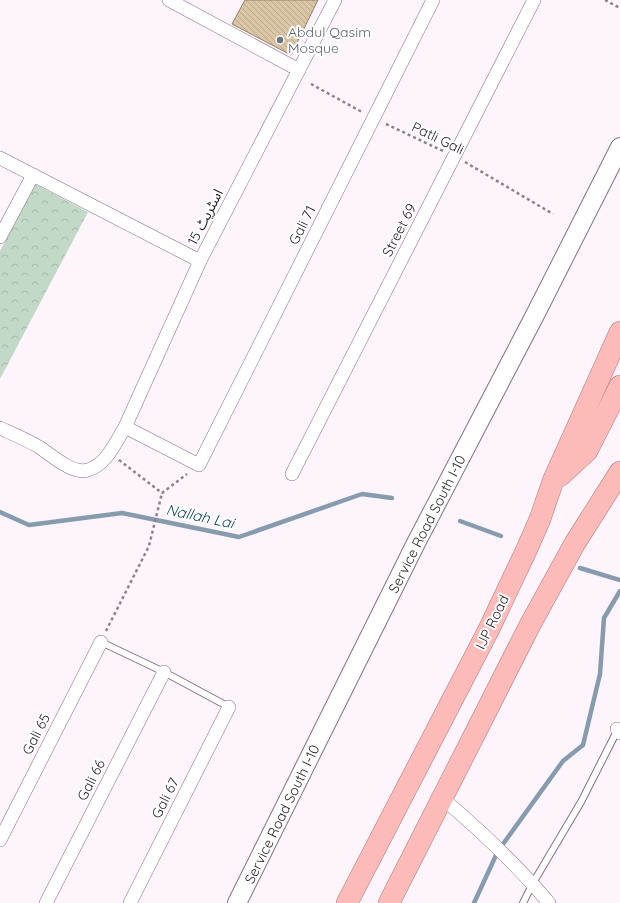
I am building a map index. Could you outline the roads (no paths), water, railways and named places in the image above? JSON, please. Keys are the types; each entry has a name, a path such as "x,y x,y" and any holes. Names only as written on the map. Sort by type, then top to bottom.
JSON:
{"highway":[{"name":"IJP Road","path":"346,903 489,628 526,551 540,520 553,481 620,332"},
{"path":"553,481 587,451 620,386"},
{"path":"389,903 531,623 575,543 620,472"}],"main road":[{"name":"Service Road South I-10","path":"237,903 416,543 536,313 620,147"}],"street":[{"path":"169,0 299,70"},
{"name":"اسٹریٹ 15","path":"0,428 38,447 60,463 86,471 96,466 110,452 125,426 200,261 335,0"},
{"name":"Gali 71","path":"125,426 199,465 433,0"},
{"name":"Street 69","path":"292,474 534,0"},
{"path":"0,158 200,261"},
{"path":"0,237 33,175"},
{"name":"Gali 65","path":"0,840 101,642"},
{"name":"Gali 66","path":"46,903 164,672"},
{"name":"Gali 67","path":"130,903 229,707"},
{"path":"442,798 470,821 533,883 549,903"}],"lane":[{"path":"101,642 164,672 229,707"},
{"path":"524,903 533,883 581,802 619,728"}],"waterway":[{"name":"Nallah Lai","path":"0,512 29,525 122,513 239,537 362,494 392,498"},
{"name":"Nallah Lai","path":"460,521 501,536"},
{"name":"Nallah Lai","path":"580,568 620,580"},
{"path":"474,903 498,851 563,761 583,745 600,674 604,618 620,591"}],"place":[{"name":"Abdul Qasim Mosque","path":"280,40"}]}
